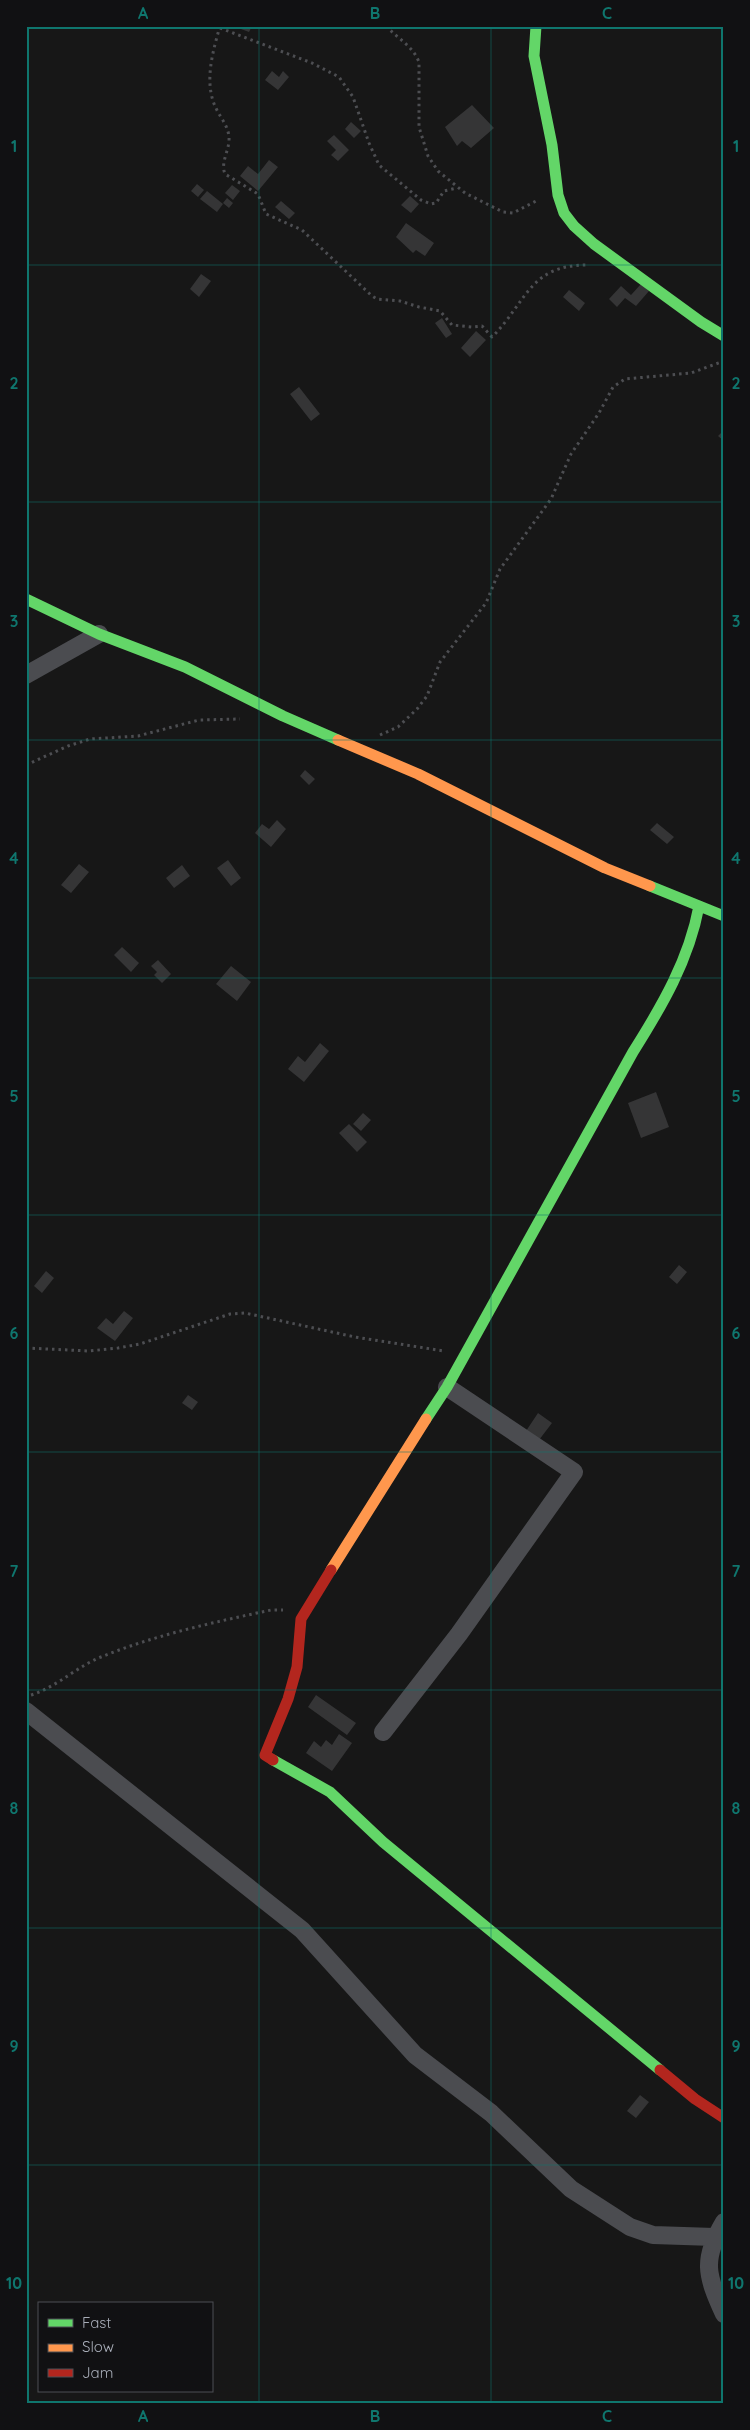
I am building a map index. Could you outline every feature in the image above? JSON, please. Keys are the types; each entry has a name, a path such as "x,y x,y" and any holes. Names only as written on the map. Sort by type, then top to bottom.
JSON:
{"street":[{"path":"536,26 534,56 552,144 558,190 564,213 574,226 594,244 701,322 724,336"},
{"path":"26,599 99,634 185,666 283,716 418,774 605,868 724,916"},
{"path":"26,675 46,666 99,634"},
{"path":"698,906 696,927 659,1012 633,1052 562,1183 447,1387 402,1454 301,1619 297,1667 288,1699 265,1755 330,1792 382,1842 695,2099 724,2118"},
{"path":"383,1732 459,1634 574,1472 447,1387"},
{"path":"26,1710 302,1930 415,2055 490,2113 571,2189 630,2227 653,2235 721,2226"},
{"path":"721,2226 708,2257 708,2272 713,2291 724,2314"}],"path":[{"path":"386,26 415,52 419,62 419,126 422,142 438,171 457,188 486,205 513,213 558,190"},
{"path":"457,188 444,191 436,202 430,204 421,200 380,165 369,143 353,96 340,77 312,63 220,27 212,60 210,87 212,98 229,138 222,169 225,174 258,194 266,214 302,230 372,296 377,299 400,301 440,311 452,325 482,326 492,337 532,286 544,275 562,266 591,265"},
{"path":"377,737 398,727 417,709 426,696 440,662 486,604 500,569 551,499 571,454 599,413 613,387 625,379 691,373 724,362"},
{"path":"26,765 68,746 90,739 138,736 199,720 246,719"},
{"path":"26,1348 89,1351 118,1348 140,1344 230,1314 245,1313 355,1337 465,1353"},
{"path":"26,1696 49,1688 100,1657 178,1632 271,1610 288,1611 301,1619"}],"building":[{"path":"242,26 252,26 249,32 241,29"},
{"path":"272,71 279,77 283,71 289,77 278,90 265,80"},
{"path":"472,105 494,128 471,148 462,141 457,146 445,127"},
{"path":"351,122 361,131 354,138 345,129"},
{"path":"334,135 349,150 338,161 331,155 336,150 327,141"},
{"path":"269,160 278,167 258,191 240,176 248,166 258,174"},
{"path":"197,184 204,190 198,197 191,191"},
{"path":"232,185 240,191 233,200 225,193"},
{"path":"207,191 223,204 217,212 200,199"},
{"path":"410,196 419,204 411,213 401,205"},
{"path":"227,198 233,203 229,208 223,203"},
{"path":"281,201 295,213 289,219 275,207"},
{"path":"406,223 434,243 425,256 416,250 413,253 396,237"},
{"path":"201,274 211,281 199,297 190,289"},
{"path":"641,284 649,291 636,306 625,298 617,307 609,299 621,286 631,295"},
{"path":"569,290 585,303 579,311 563,297"},
{"path":"442,318 452,334 446,338 435,323"},
{"path":"476,331 486,340 470,357 461,348"},
{"path":"299,387 320,414 311,421 290,394"},
{"path":"724,430 724,441 718,436"},
{"path":"305,770 315,779 309,785 300,776"},
{"path":"277,820 286,829 271,847 255,833 262,824 269,829"},
{"path":"657,823 674,837 667,844 650,830"},
{"path":"228,860 241,878 231,886 217,868"},
{"path":"79,864 89,872 71,893 61,885"},
{"path":"182,865 190,876 174,888 166,878"},
{"path":"122,947 139,963 131,972 114,955"},
{"path":"158,960 171,974 162,983 154,975 157,972 151,966"},
{"path":"231,966 251,982 237,1001 216,984"},
{"path":"320,1043 329,1051 304,1082 288,1069 298,1056 305,1062"},
{"path":"656,1092 669,1127 641,1138 628,1103"},
{"path":"363,1113 371,1120 361,1131 353,1124"},
{"path":"349,1124 367,1142 357,1152 339,1133"},
{"path":"679,1265 687,1272 677,1284 669,1277"},
{"path":"46,1271 54,1278 42,1293 34,1286"},
{"path":"124,1311 133,1318 115,1341 97,1328 106,1318 113,1324"},
{"path":"188,1395 198,1402 192,1410 182,1403"},
{"path":"538,1413 552,1423 539,1440 526,1431"},
{"path":"316,1695 356,1723 347,1735 308,1707"},
{"path":"339,1734 352,1743 332,1771 306,1753 314,1741 321,1747 326,1740 332,1745"},
{"path":"640,2095 649,2102 636,2118 627,2111"}],"traffic: fast":[{"path":"536,26 534,56 552,145 558,195 564,213 574,226 594,244 701,322 724,336"},
{"path":"26,599 99,634 185,667 283,716 338,740"},
{"path":"650,886 724,916"},
{"path":"426,1419 447,1387 633,1052 664,1000 689,945 699,906"},
{"path":"273,1760 330,1792 383,1842 660,2070"}],"traffic: slow":[{"path":"338,740 418,774 605,868 650,886"},
{"path":"331,1570 426,1419"}],"traffic: jam":[{"path":"273,1760 265,1755 288,1699 297,1667 301,1619 331,1570"},
{"path":"660,2070 695,2099 724,2118"}]}
